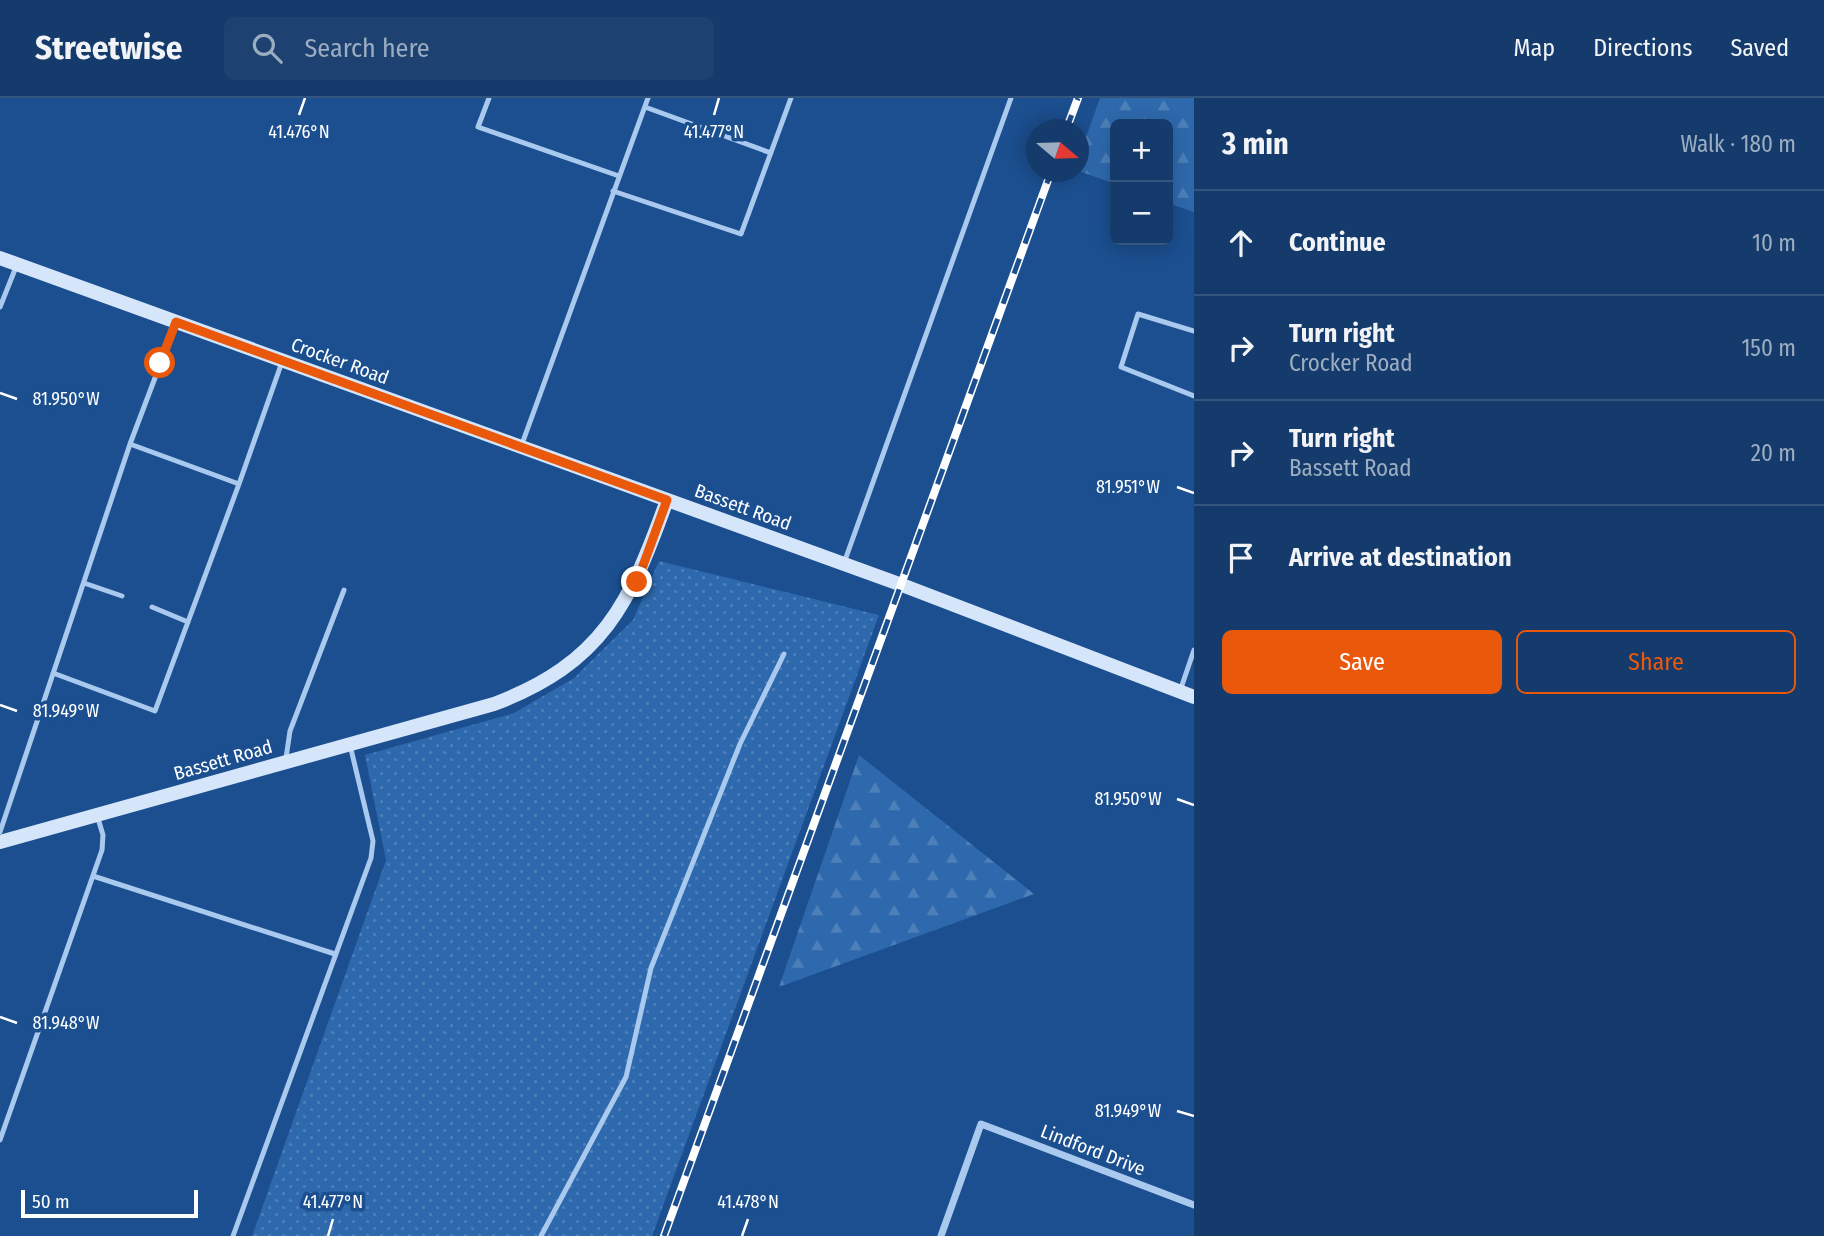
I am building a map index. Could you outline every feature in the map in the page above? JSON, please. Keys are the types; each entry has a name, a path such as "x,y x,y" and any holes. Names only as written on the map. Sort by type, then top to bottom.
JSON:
{"main road":[{"name":"Crocker Road","path":"0,258 667,500"},
{"name":"Bassett Road","path":"0,842 494,704 525,691 565,668 603,633 626,603 645,564 667,500 1187,694"}],"street":[{"name":"Lindford Drive","path":"941,1236 981,1124 1194,1205"}],"lane":[{"path":"489,98 478,127 619,176"},
{"path":"521,447 648,98"},
{"path":"613,191 741,234 791,98"},
{"path":"844,564 1011,98"},
{"path":"645,107 771,153"},
{"path":"0,307 17,264"},
{"path":"1194,331 1138,314 1121,367 1194,396"},
{"path":"0,832 130,444 176,322"},
{"path":"53,673 155,711 282,360"},
{"path":"130,444 239,484"},
{"path":"84,583 122,596"},
{"path":"286,762 292,724 344,590"},
{"path":"152,607 188,622"},
{"path":"1187,694 1194,650"},
{"path":"541,1236 626,1077 651,968 740,744 784,654"},
{"path":"233,1236 370,858 373,841 350,744"},
{"path":"0,1140 103,844 97,815"},
{"path":"93,876 335,954"}],"green space":[{"path":"1100,98 1194,98 1194,212 1173,205 1173,119 1110,119 1110,182 1089,175 1089,129"},
{"path":"659,561 879,615 652,1236 252,1236 386,860 365,755 514,713 574,678 633,620"},
{"path":"859,755 1034,894 779,987"}],"railway":[{"path":"1070,119 1078,98"},
{"path":"664,1236 1047,182"}],"route":[{"path":"160,363 176,322 667,500 637,582"}]}
